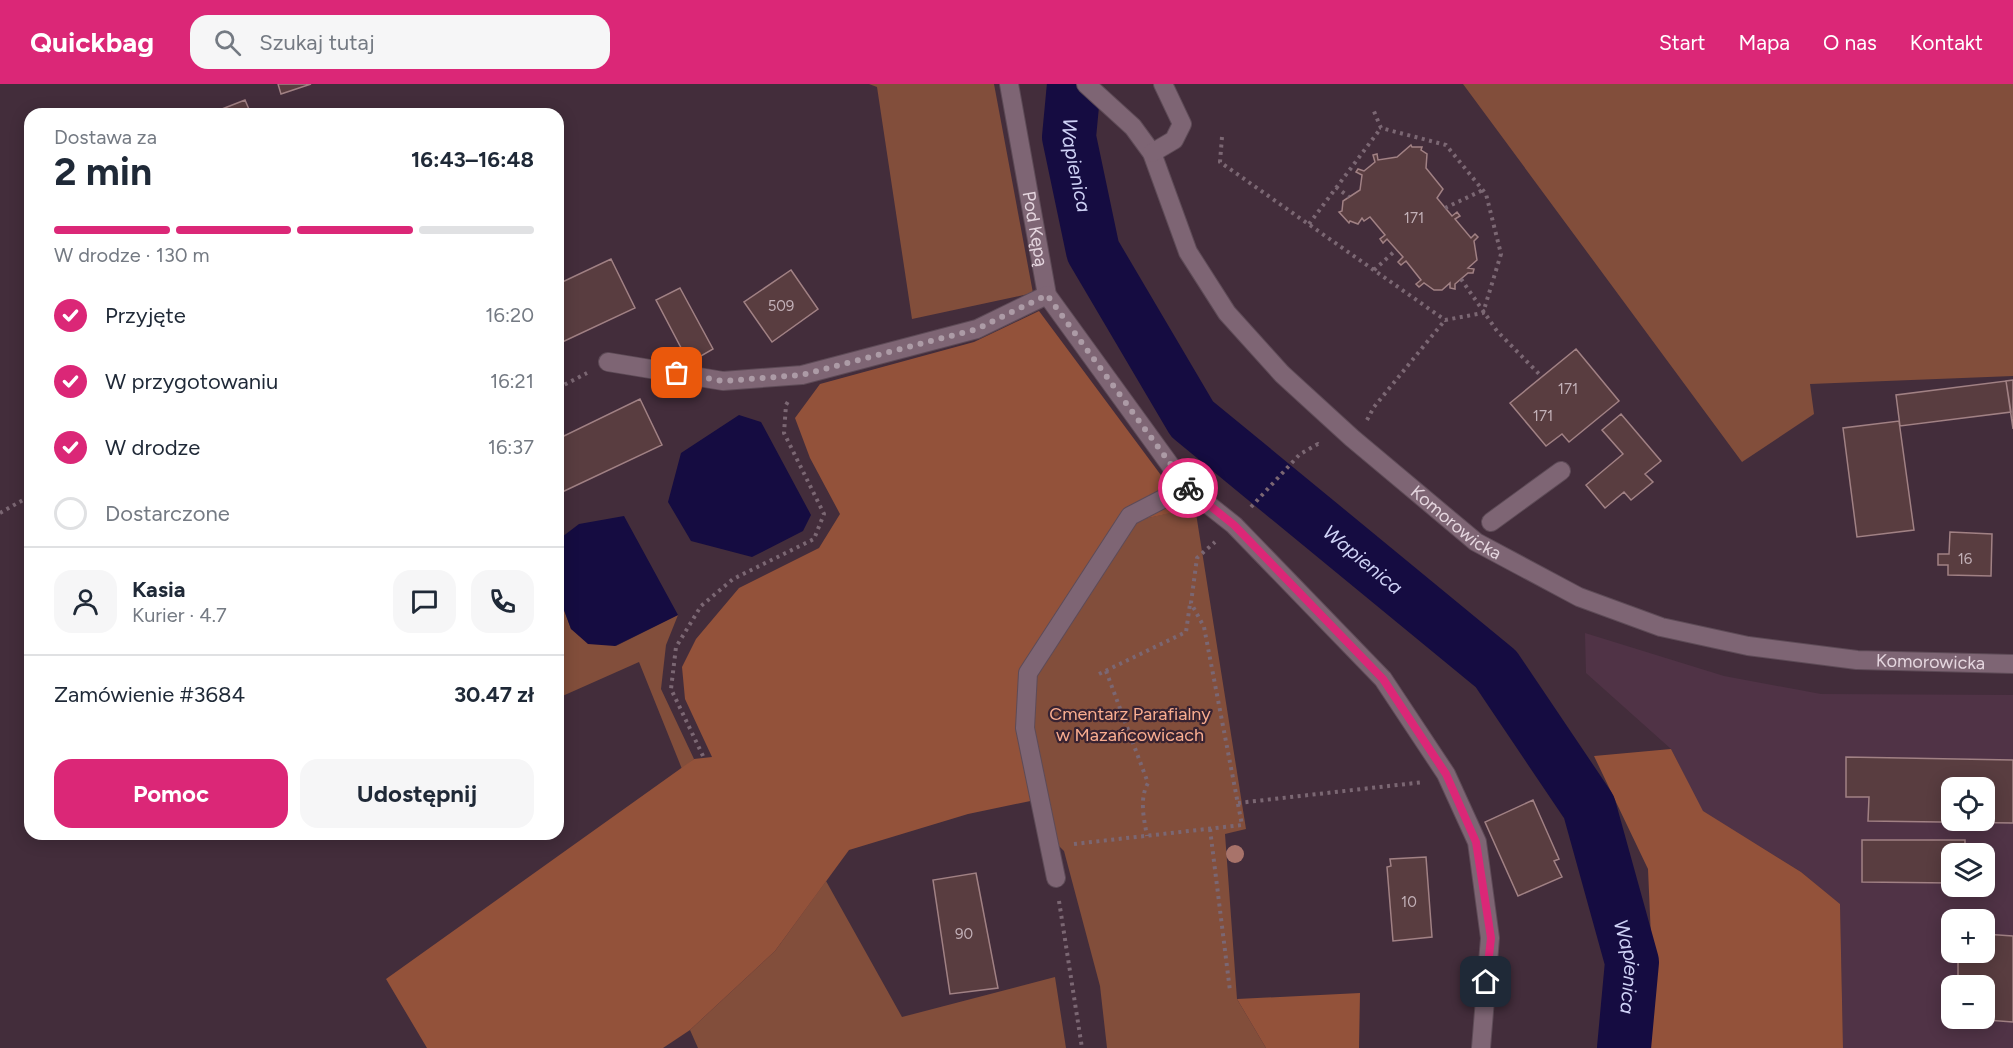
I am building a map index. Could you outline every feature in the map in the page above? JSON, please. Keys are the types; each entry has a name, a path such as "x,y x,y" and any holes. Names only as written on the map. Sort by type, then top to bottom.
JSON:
{"street":[{"name":"Pod Kępą","path":"1008,84 1047,295 1186,487 1234,525 1383,679 1449,780 1476,842 1491,938 1481,1048"},
{"name":"Komorowicka","path":"1086,84 1133,127 1152,153 1188,252 1227,313 1300,390 1352,438 1476,542 1580,597 1661,627 1748,646 1857,660 2013,664"},
{"path":"1152,153 1174,140 1182,124 1163,84"},
{"path":"608,362 723,381 802,375 977,329 1047,295"},
{"path":"1491,522 1561,471"},
{"path":"1056,878 1025,728 1028,673 1130,516 1186,487"}],"path":[{"path":"1373,109 1381,128"},
{"path":"1309,224 1381,128"},
{"path":"1381,128 1446,145 1484,190 1501,254 1483,312"},
{"path":"1222,137 1220,162 1445,320"},
{"path":"1336,187 1349,198"},
{"path":"1445,208 1484,190"},
{"path":"1374,270 1396,250"},
{"path":"1461,279 1483,312 1542,377"},
{"path":"1374,407 1445,320 1483,312"},
{"path":"564,385 608,362"},
{"path":"704,756 671,689 676,647 701,606 733,579 814,538 824,513 784,433 786,405 802,375"},
{"path":"1234,525 1300,454"},
{"path":"0,513 24,499"},
{"path":"1099,674 1186,632 1197,558"},
{"path":"1070,844 1242,825 1204,627 1191,603"},
{"path":"1106,671 1148,783 1144,791 1143,811 1147,836"},
{"path":"1238,803 1449,780"},
{"path":"1210,829 1230,992"},
{"path":"1056,878 1082,1048"}],"shaded area":[{"path":"1039,311 1172,490 1171,513 1135,521 1036,677 1031,726 1045,798 968,814 849,850 775,951 690,1030 663,1048 427,1048 386,979 694,759 712,757 685,699 682,667 696,639 739,588 819,548 840,514 810,458 795,418 820,384 974,342"},
{"path":"739,415 761,422 811,515 803,531 752,557 691,541 668,502 681,453"},
{"path":"624,516 678,615 615,646 588,644 571,629 564,610 564,535 579,524"},
{"path":"1585,633 1724,676 1821,694 2013,695 2013,1048 1843,1048 1840,904 1801,872 1702,811 1671,749 1586,673"},
{"path":"1671,749 1703,811 1801,872 1840,904 1843,1048 1644,1048 1653,984 1648,869 1594,756"},
{"path":"1360,993 1359,1048 1266,1048 1237,999"}],"green space":[{"path":"869,84 994,84 1033,293 912,319 877,87"},
{"path":"1463,84 2013,84 2013,376 1810,384 1814,414 1742,462"},
{"name":"Cmentarz Parafialny w Mazańcowicach","path":"1195,507 1246,829 1225,834 1237,999 1266,1048 1107,1048 1100,986 1064,851 1053,840 1031,726 1036,677 1135,521"},
{"path":"564,610 571,629 616,646 678,615 666,645 661,689 694,759 682,769 639,662 564,695"},
{"path":"826,881 902,1017 1055,977 1066,1048 698,1048 690,1030 775,951"}],"building":[{"path":"278,84 311,84 281,94"},
{"path":"245,100 248,108 225,108"},
{"path":"1411,145 1422,147 1421,150 1427,154 1426,168 1443,189 1437,198 1452,216 1457,212 1460,216 1455,219 1471,238 1475,234 1478,237 1474,241 1477,260 1468,268 1474,269 1473,273 1468,273 1455,284 1455,289 1450,288 1450,283 1442,290 1434,290 1424,283 1419,287 1416,284 1421,280 1406,261 1401,265 1398,262 1403,257 1387,239 1383,243 1380,239 1385,235 1370,217 1364,221 1362,218 1358,224 1350,221 1349,223 1339,212 1342,211 1343,201 1360,190 1362,175 1356,172 1358,169 1364,171 1375,162 1373,155 1377,154 1378,160 1397,157"},
{"path":"611,259 635,308 564,341 564,281"},
{"path":"791,270 818,309 772,342 744,302"},
{"path":"680,288 713,349 689,363 656,300"},
{"path":"1576,349 1619,401 1569,442 1562,434 1546,446 1510,403"},
{"path":"2013,380 2013,429 2006,381"},
{"path":"2006,381 2011,412 1900,426 1896,395"},
{"path":"640,399 662,445 564,491 564,436"},
{"path":"1621,414 1661,461 1645,474 1653,482 1631,500 1624,492 1605,508 1586,485 1623,454 1602,430"},
{"path":"1899,421 1914,530 1857,537 1843,428"},
{"path":"1950,532 1992,534 1991,576 1948,575 1948,565 1938,565 1938,554 1949,554"},
{"path":"1846,757 2013,760 2013,823 1995,823 1995,777 1941,777 1941,822 1868,821 1869,797 1846,797"},
{"path":"1533,800 1559,859 1554,861 1562,877 1518,896 1485,822"},
{"path":"1862,840 1965,840 1965,843 1941,843 1941,883 1862,882"},
{"path":"1426,857 1432,937 1393,941 1387,867 1391,866 1390,859"},
{"path":"976,873 998,988 950,994 933,880"},
{"path":"1995,935 2013,936 2013,1022 1995,1021 1995,975 1958,975 1958,963 1995,963"}],"waterway":[{"name":"Wapienica","path":"1074,84 1069,137 1093,251 1192,419 1496,669 1589,807 1632,962 1624,1048"}],"way so far":[{"path":"677,373 723,381 802,375 977,329 1047,295 1188,488"}],"route":[{"path":"1188,488 1234,525 1383,679 1446,774 1476,842 1491,938 1486,982"}]}
